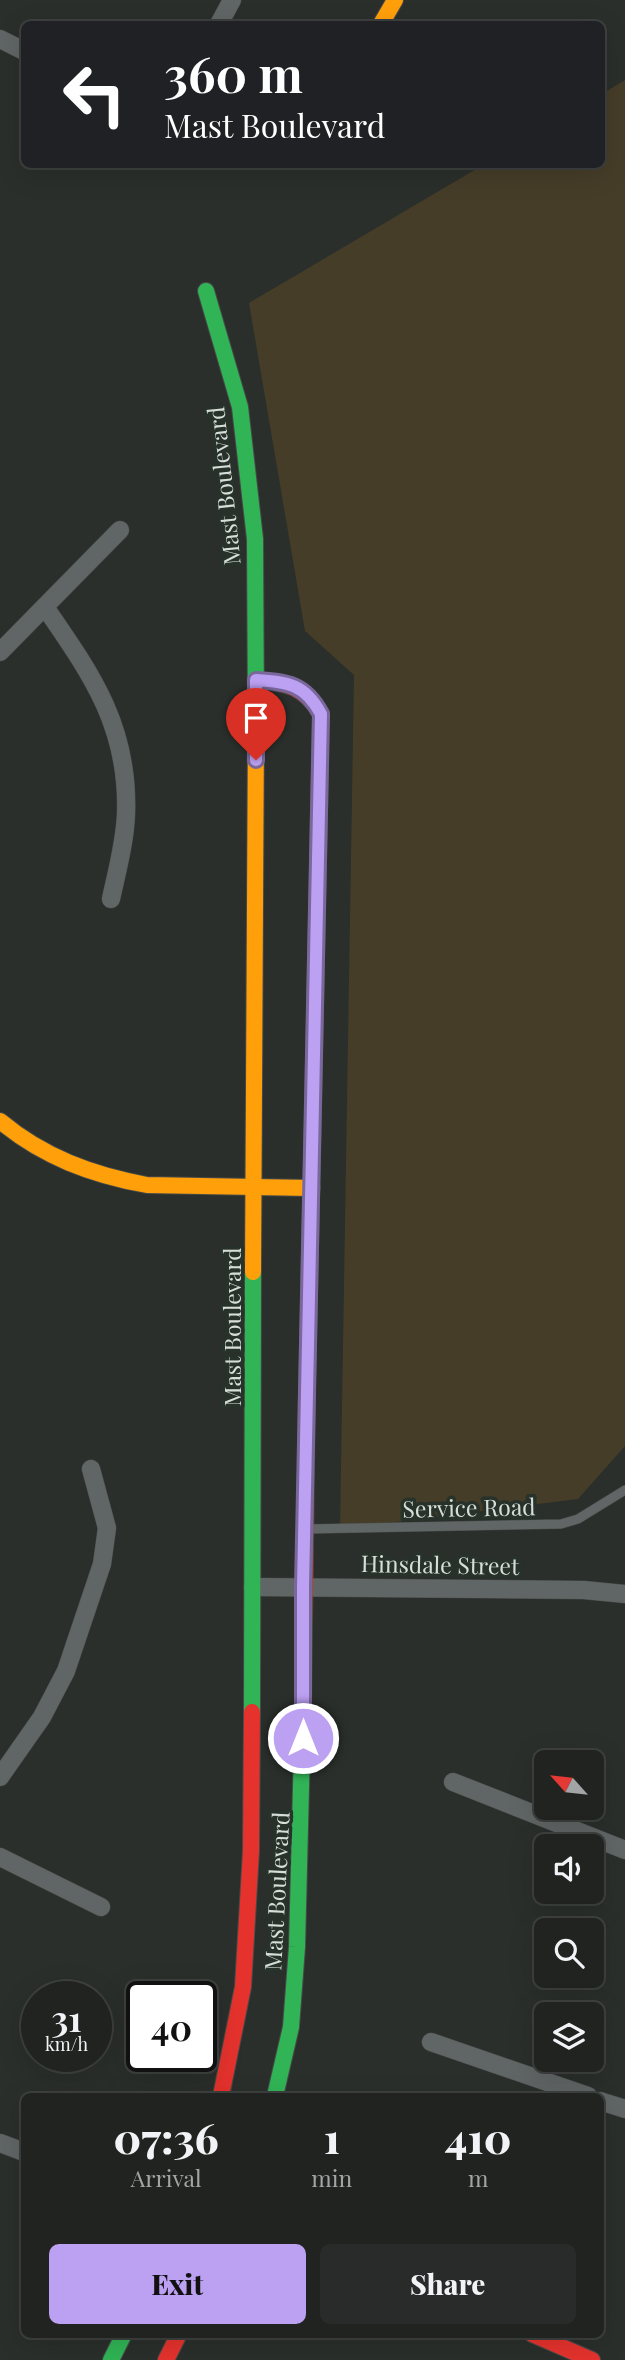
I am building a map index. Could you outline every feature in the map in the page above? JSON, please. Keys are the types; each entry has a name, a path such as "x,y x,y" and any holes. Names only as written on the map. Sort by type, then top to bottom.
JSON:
{"street":[{"path":"221,21 232,0"},
{"path":"383,21 395,0"},
{"path":"0,39 21,50"},
{"name":"Mast Boulevard","path":"206,291 240,407 255,539 251,1852 243,1987 221,2093"},
{"path":"0,652 120,530"},
{"path":"45,607 97,687 119,744 124,767 126,815 111,899"},
{"name":"Mast Boulevard","path":"256,680 285,682 312,696 321,714 303,1587 303,1764 297,1947 291,2027 276,2093"},
{"path":"0,1121 18,1137 56,1159 114,1178 147,1185 312,1188"},
{"path":"0,1777 42,1717 66,1671 102,1564 107,1528 91,1469"},
{"name":"Hinsdale Street","path":"253,1587 584,1590 625,1594"},
{"path":"453,1782 625,1850"},
{"path":"0,1857 101,1907"},
{"path":"431,2042 579,2093"},
{"path":"604,2102 625,2109"},
{"path":"0,2143 21,2151"},
{"path":"111,2360 122,2338"},
{"path":"166,2360 176,2338"},
{"path":"541,2338 592,2360"}],"lane":[{"name":"Service Road","path":"304,1530 561,1524 578,1519 625,1490"}],"shaded area":[{"path":"625,80 625,1446 578,1499 340,1529 354,675 305,631 249,303 478,168 605,168 605,92"}],"traffic: fast":[{"path":"206,291 240,407 255,539 256,723"},
{"path":"252,1712 253,1272"},
{"path":"276,2093 291,2027 297,1947 303,1707"},
{"path":"111,2360 122,2338"}],"traffic: slow":[{"path":"383,21 395,0"},
{"path":"253,1272 256,723"},
{"path":"307,1388 313,1112"},
{"path":"0,1121 33,1145 69,1163 127,1181 147,1185 312,1188"}],"traffic: jam":[{"path":"256,680 294,688 308,697 321,714 313,1112"},
{"path":"303,1707 307,1388"},
{"path":"222,2093 243,1987 251,1851 252,1712"},
{"path":"166,2360 177,2338"},
{"path":"541,2338 592,2360"}],"route":[{"path":"256,760 256,680 285,682 312,696 321,714 303,1587 303,1738"}]}
